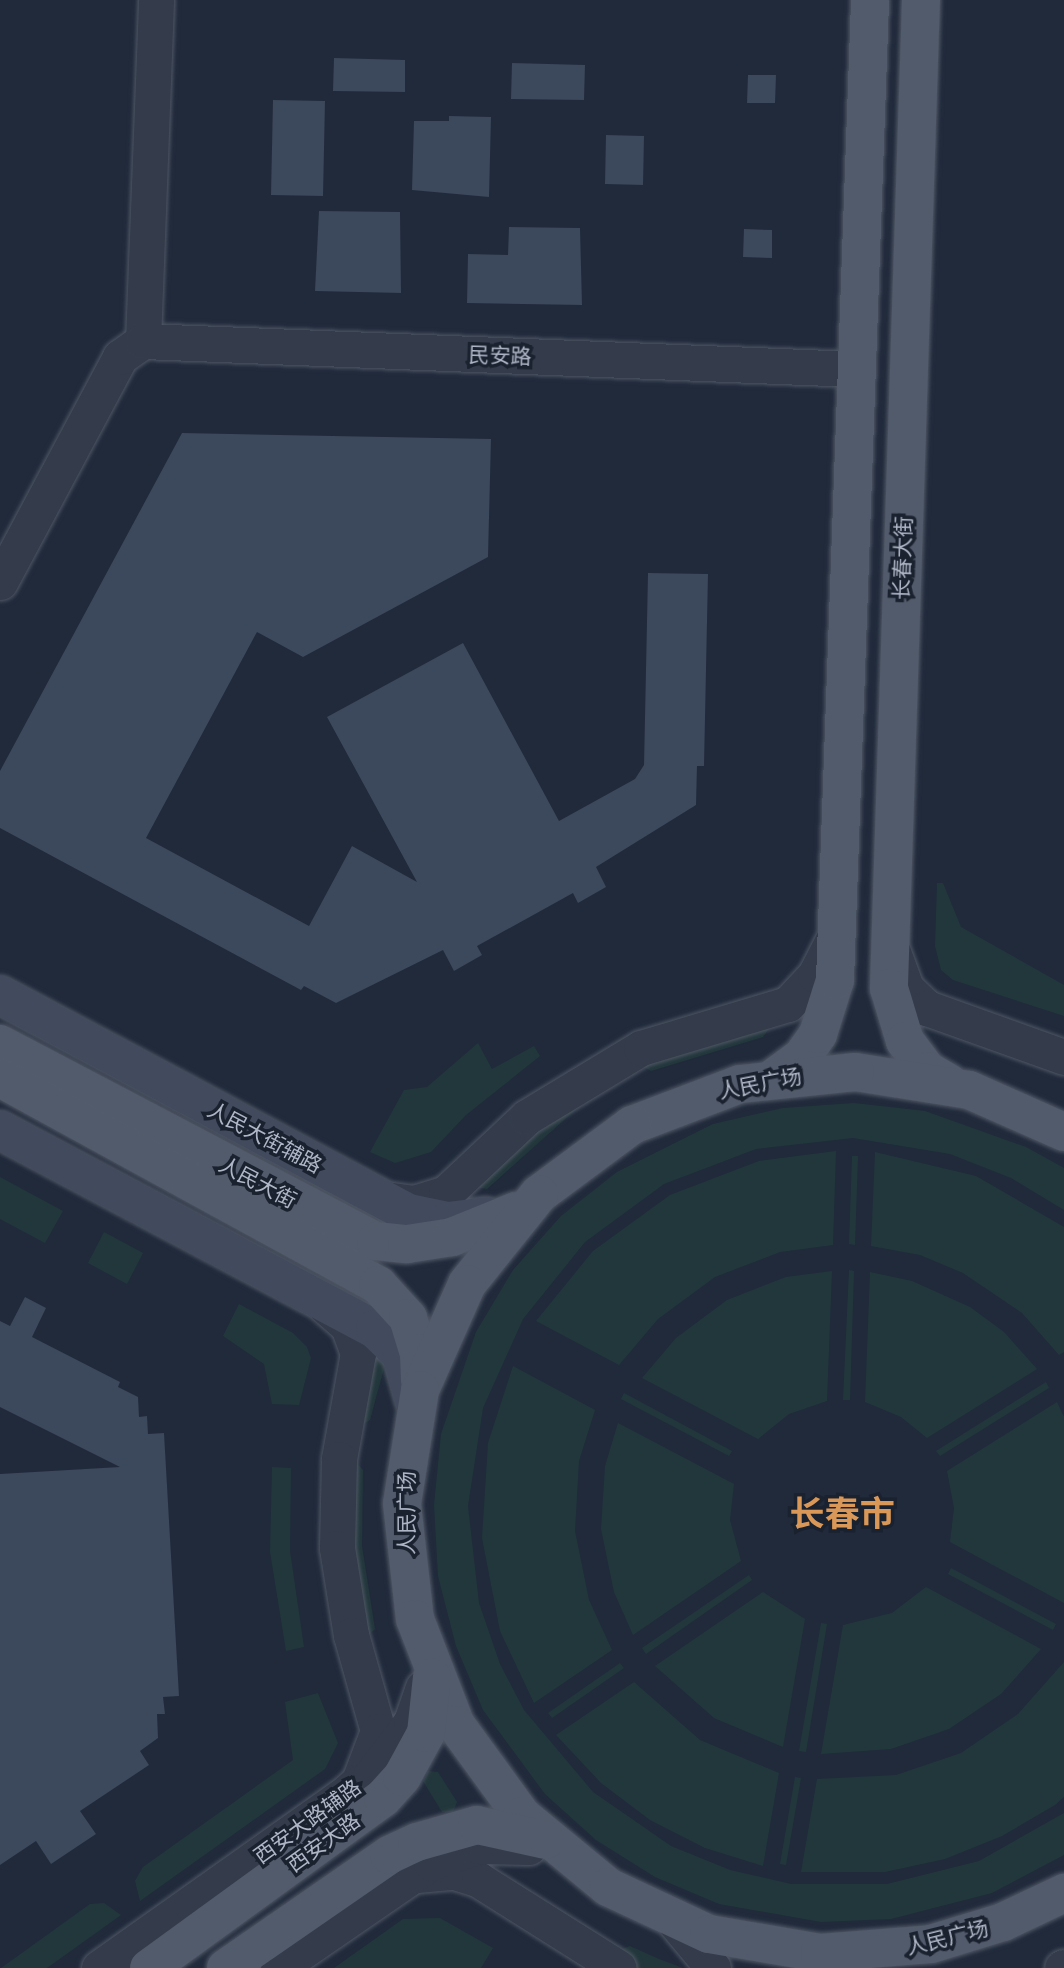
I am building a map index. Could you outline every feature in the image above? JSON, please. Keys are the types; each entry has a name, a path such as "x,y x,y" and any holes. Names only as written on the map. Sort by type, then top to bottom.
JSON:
{"main road":[{"path":"773,1078 802,1057 828,1014 838,929 870,0"},
{"name":"长春大街","path":"921,0 890,934 891,1004 905,1041 928,1071 957,1087"},
{"name":"人民大街辅路","path":"0,995 408,1213 448,1221 499,1213 533,1199"},
{"name":"人民大街","path":"0,1044 376,1241 407,1244 452,1237 533,1199"},
{"name":"人民广场","path":"1064,1132 1006,1103 957,1087 855,1072 773,1078 703,1095 632,1125 533,1199 467,1284 417,1402 405,1466 403,1543 429,1664 475,1757 548,1842 577,1865 674,1921 758,1945 846,1961 968,1935 1064,1893"},
{"name":"人民大街","path":"0,1078 378,1284 395,1300 416,1335 417,1402"},
{"path":"0,1130 313,1297 390,1342 409,1371 417,1402"},
{"name":"西安大路","path":"149,1968 383,1798 402,1777 426,1733 433,1707 429,1664"},
{"path":"226,1968 389,1855 417,1842 477,1825 520,1830 548,1842"}],"street":[{"path":"0,582 120,357 143,341 156,0"},
{"name":"民安路","path":"143,341 857,369"},
{"path":"371,1193 414,1203 446,1192 527,1117 601,1068 682,1032 788,1004 815,975 838,929"},
{"path":"890,934 899,974 915,1000 943,1015 1064,1057"},
{"path":"313,1297 348,1326 358,1353 339,1459 337,1548 351,1635 378,1731 359,1781 341,1798"},
{"name":"西安大路辅路","path":"99,1968 341,1798 383,1762 411,1723 429,1664"},
{"path":"278,1968 404,1879 455,1853 491,1845 528,1847 577,1865"},
{"path":"404,1879 429,1871 479,1880 619,1968"},
{"path":"674,1921 713,1968"}],"green space":[{"path":"937,883 943,883 961,927 1064,985 1064,1016 953,980 941,970 935,946"},
{"path":"771,1026 763,1037 651,1071 640,1065"},
{"path":"478,1043 492,1069 534,1046 540,1056 466,1115 431,1152 395,1163 370,1152 404,1090 427,1087"},
{"path":"854,1103 925,1111 1026,1147 1064,1168 1064,1210 1011,1178 950,1154 853,1138 756,1149 664,1184 585,1242 523,1319 483,1408 468,1506 479,1603 500,1664 524,1710 593,1792 671,1846 730,1870 791,1884 887,1884 979,1861 1064,1813 1064,1855 992,1893 891,1919 821,1922 719,1904 655,1877 596,1840 545,1794 483,1710 456,1646 438,1576 434,1505 441,1434 476,1332 513,1270 561,1216 617,1172 713,1124 783,1108"},
{"path":"582,1104 487,1189 474,1187 498,1151"},
{"path":"836,1151 833,1245 780,1252 715,1277 658,1319 619,1365 536,1321 593,1251 670,1195 759,1161"},
{"path":"875,1152 976,1176 1064,1227 1064,1352 1059,1355 1022,1313 963,1273 920,1255 871,1246"},
{"path":"852,1156 858,1156 855,1245 849,1244"},
{"path":"0,1177 63,1211 45,1243 0,1219"},
{"path":"104,1232 143,1253 127,1284 88,1263"},
{"path":"849,1270 854,1271 850,1400 843,1400"},
{"path":"832,1271 827,1401 789,1414 758,1439 642,1378 676,1338 727,1300 786,1277"},
{"path":"870,1272 912,1281 970,1307 1004,1332 1037,1369 927,1438 901,1417 865,1402"},
{"path":"239,1304 293,1333 307,1347 311,1358 299,1405 272,1404 264,1364 223,1336"},
{"path":"375,1352 386,1361 370,1420 359,1426"},
{"path":"513,1366 595,1410 579,1461 575,1531 589,1600 612,1650 534,1703 500,1631 482,1538 488,1443"},
{"path":"1046,1382 1049,1388 940,1456 936,1451"},
{"path":"624,1393 732,1451 729,1456 621,1399"},
{"path":"1057,1402 1064,1417 1064,1603 950,1542 954,1508 947,1471"},
{"path":"618,1423 734,1484 730,1520 741,1561 633,1635 614,1592 601,1529 605,1466"},
{"path":"355,1461 363,1470 362,1546 375,1629 365,1638 346,1469"},
{"path":"272,1467 291,1468 290,1551 304,1647 286,1651 270,1552"},
{"path":"951,1568 1056,1624 1053,1630 948,1574"},
{"path":"749,1575 752,1580 646,1654 642,1648"},
{"path":"926,1587 1041,1649 1001,1694 949,1729 891,1749 821,1754 843,1625 892,1613"},
{"path":"763,1592 805,1619 783,1747 714,1718 655,1666"},
{"path":"821,1623 827,1624 806,1752 799,1751"},
{"path":"1064,1662 1064,1797 1055,1805 1002,1836 945,1859 885,1872 801,1872 817,1779 896,1775 961,1753 1018,1714"},
{"path":"620,1663 624,1668 552,1718 548,1713"},
{"path":"634,1682 700,1740 779,1773 763,1866 705,1848 650,1820 601,1783 556,1735"},
{"path":"318,1693 338,1743 325,1769 140,1901 135,1881 143,1867 293,1760 285,1702"},
{"path":"428,1771 438,1772 457,1802 453,1812 442,1812 423,1781"},
{"path":"795,1777 801,1778 786,1865 780,1864"},
{"path":"104,1903 121,1915 47,1968 1,1968 90,1904"},
{"path":"440,1918 493,1948 481,1968 334,1968 403,1919"},
{"path":"630,1946 683,1968 636,1968 622,1949"}],"building":[{"path":"334,58 405,60 405,92 333,91"},
{"path":"512,63 585,65 584,100 511,99"},
{"path":"748,75 776,75 775,103 747,103"},
{"path":"273,100 325,101 323,196 271,195"},
{"path":"449,116 491,117 489,197 412,190 414,121 449,121"},
{"path":"606,135 644,136 643,185 605,184"},
{"path":"319,211 400,212 401,293 315,291"},
{"path":"509,227 580,228 582,305 467,303 468,254 508,255"},
{"path":"744,229 772,230 772,258 743,257"},
{"path":"182,433 491,439 488,557 303,657 257,632 146,838 309,926 352,846 417,882 327,717 463,643 559,821 635,779 644,765 648,573 708,574 704,766 697,766 696,805 596,867 606,887 578,903 573,893 477,946 482,955 454,971 443,950 336,1003 304,986 301,990 0,828 0,771"},
{"path":"25,1297 46,1308 32,1337 120,1382 118,1387 138,1397 139,1417 147,1416 148,1434 164,1433 179,1696 163,1697 165,1714 157,1714 158,1738 140,1751 149,1765 80,1811 96,1834 51,1864 36,1841 0,1865 0,1474 120,1467 0,1407 0,1321 10,1326"},
{"path":"838,1498 857,1508 846,1527 828,1516"}],"district":[{"name":"长春市","path":"842,1513"}]}
